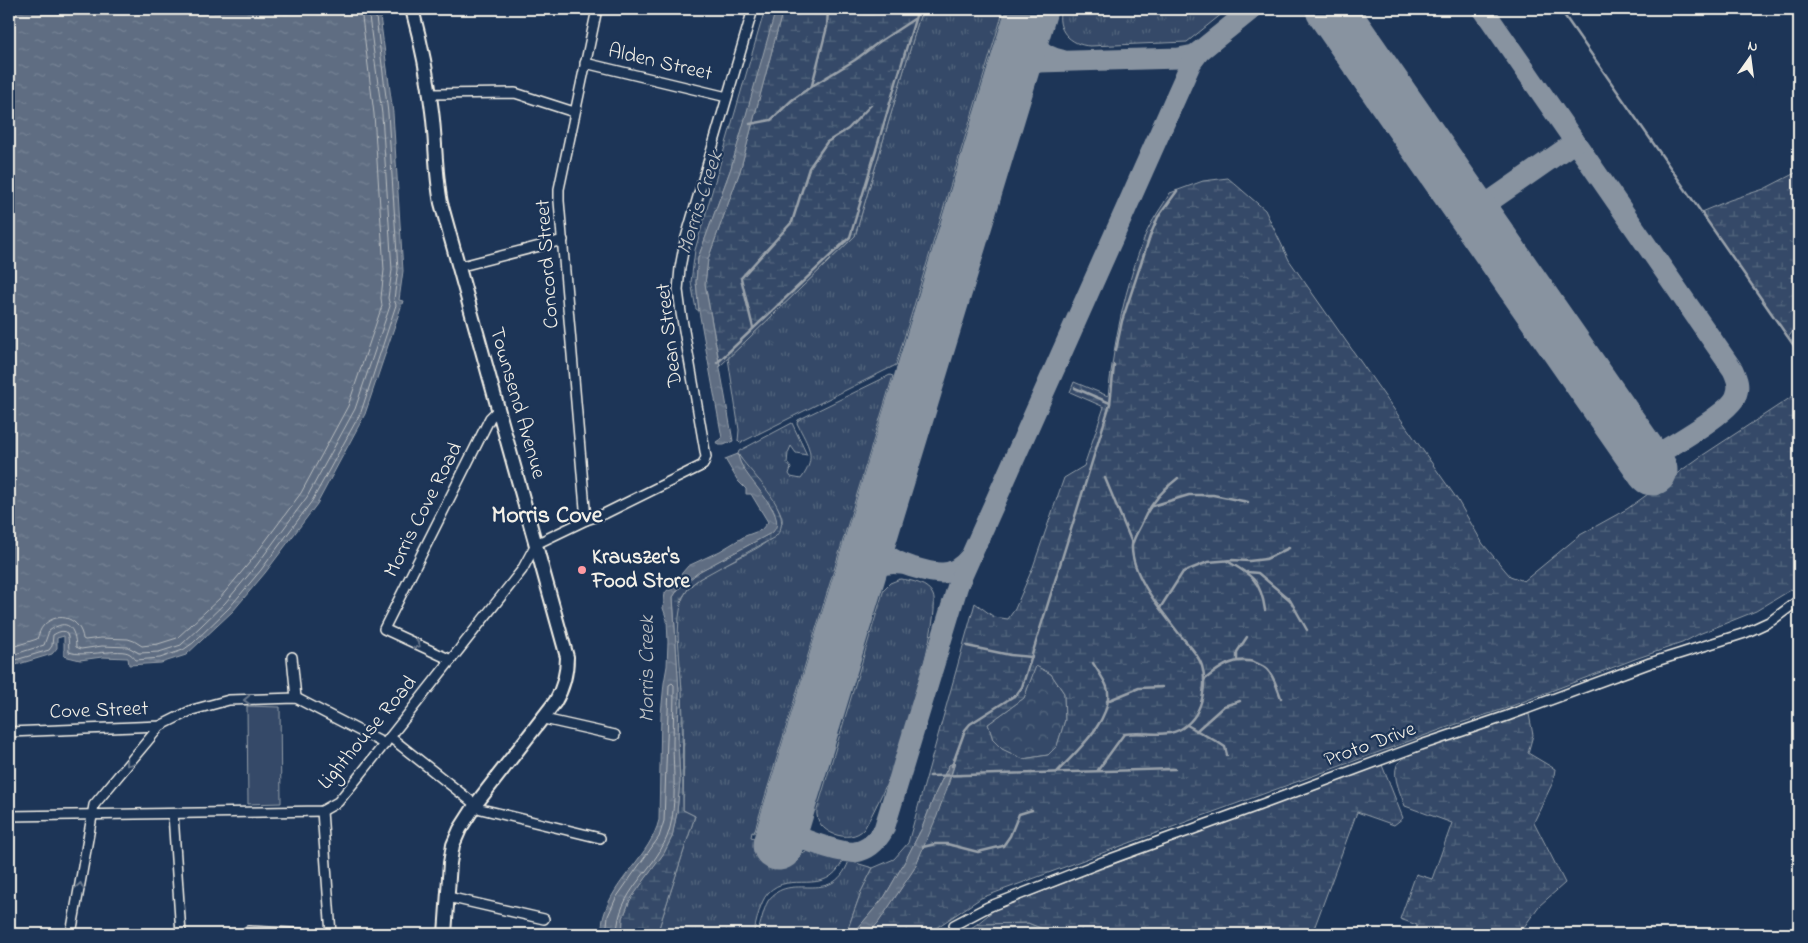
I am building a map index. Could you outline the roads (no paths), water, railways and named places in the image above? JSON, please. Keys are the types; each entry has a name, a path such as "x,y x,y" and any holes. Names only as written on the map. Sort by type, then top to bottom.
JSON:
{"main road":[{"name":"Townsend Avenue","path":"412,9 430,94 438,187 458,267 567,656 567,672 564,686 555,702 544,719 476,804 460,829 453,845 450,863 445,934"}],"street":[{"name":"Concord Street","path":"586,520 559,189 597,9"},
{"path":"740,9 752,10"},
{"name":"Dean Street","path":"586,520 604,514 696,470 703,465 706,457 678,290 680,268 685,241 752,10"},
{"name":"Alden Street","path":"585,63 727,97"},
{"path":"430,94 515,93 574,112"},
{"path":"458,267 563,240"},
{"name":"Morris Cove Road","path":"451,660 384,629 490,418 498,410"},
{"path":"536,544 586,520"},
{"name":"Lighthouse Road","path":"9,816 322,811 338,802 387,741 522,570 536,544"},
{"name":"Proto Drive","path":"954,926 971,915 1006,900 1141,847 1650,663 1745,633 1771,621 1799,600"},
{"path":"292,657 296,698"},
{"name":"Cove Street","path":"9,732 160,726 192,710 229,700 296,698 387,741 476,804 481,810 600,838"},
{"path":"544,719 615,735"},
{"path":"71,934 94,804 160,726"},
{"path":"322,811 331,934"},
{"path":"173,814 181,934"},
{"path":"448,896 544,919"},
{"path":"248,931 313,934"}],"water":[{"path":"9,9 379,9 393,113 403,271 399,300 403,301 399,313 365,414 317,504 265,573 233,611 186,655 161,663 129,665 128,658 102,657 80,660 64,656 64,636 57,638 57,648 52,654 9,667"},
{"path":"776,9 783,9 740,171 708,259 705,284 733,441 724,445 718,445 716,442 722,438 699,311 696,282 698,258 731,168"},
{"path":"738,454 746,473 770,505 777,524 773,532 700,571 679,588 673,597 679,692 678,742 680,782 672,837 664,853 630,900 623,918 622,934 601,934 603,917 609,902 648,845 659,820 661,714 668,642 667,620 663,608 665,593 688,566 720,551 745,536 761,530 768,522 751,494 746,494 746,489 738,481 725,459"},
{"path":"955,762 937,816 914,869 878,923 868,934 853,934 885,896 922,828 949,765"}],"waterway":[{"path":"812,85 827,27 828,9"},
{"path":"717,363 850,237 918,9"},
{"path":"1560,9 1799,353"},
{"path":"750,124 771,120 792,100 855,60 914,19"},
{"path":"753,328 741,278 792,222 809,168 827,142 848,129 871,105"},
{"path":"1116,350 1122,321 1150,236 1158,217 1177,191"},
{"path":"952,766 965,730 970,724 1017,694 1022,687 1110,404 1114,365"},
{"path":"1075,388 1110,403"},
{"path":"1105,478 1132,543"},
{"path":"1098,770 1124,734 1164,734 1179,730 1193,718 1202,700 1204,676 1198,657 1149,593 1142,581 1133,557 1133,541 1148,511 1161,493 1178,478"},
{"path":"1152,506 1189,495 1213,495 1248,502"},
{"path":"1160,608 1183,572 1208,562 1266,559 1289,548"},
{"path":"1227,561 1243,570 1258,585 1265,610"},
{"path":"1247,572 1258,573 1290,600 1307,630"},
{"path":"1237,660 1237,652 1247,637"},
{"path":"967,646 1010,655 1032,657"},
{"path":"1204,680 1227,664 1240,661 1254,662 1263,666 1272,676 1281,698"},
{"path":"1057,772 1092,734 1106,710 1107,687 1093,663"},
{"path":"1107,701 1139,688 1162,687"},
{"path":"1196,731 1224,706 1240,701"},
{"path":"1187,725 1225,747 1227,755"},
{"path":"930,776 1175,769"},
{"path":"923,847 947,844 978,852 1003,846 1010,836 1019,814 1032,810"}],"place":[{"name":"Krauszer's Food Store","path":"582,570"}],"district":[{"name":"Morris Cove","path":"547,516"}],"water label":[{"name":"Morris Creek","path":"701,203"},
{"name":"Morris Creek","path":"648,669"}]}
